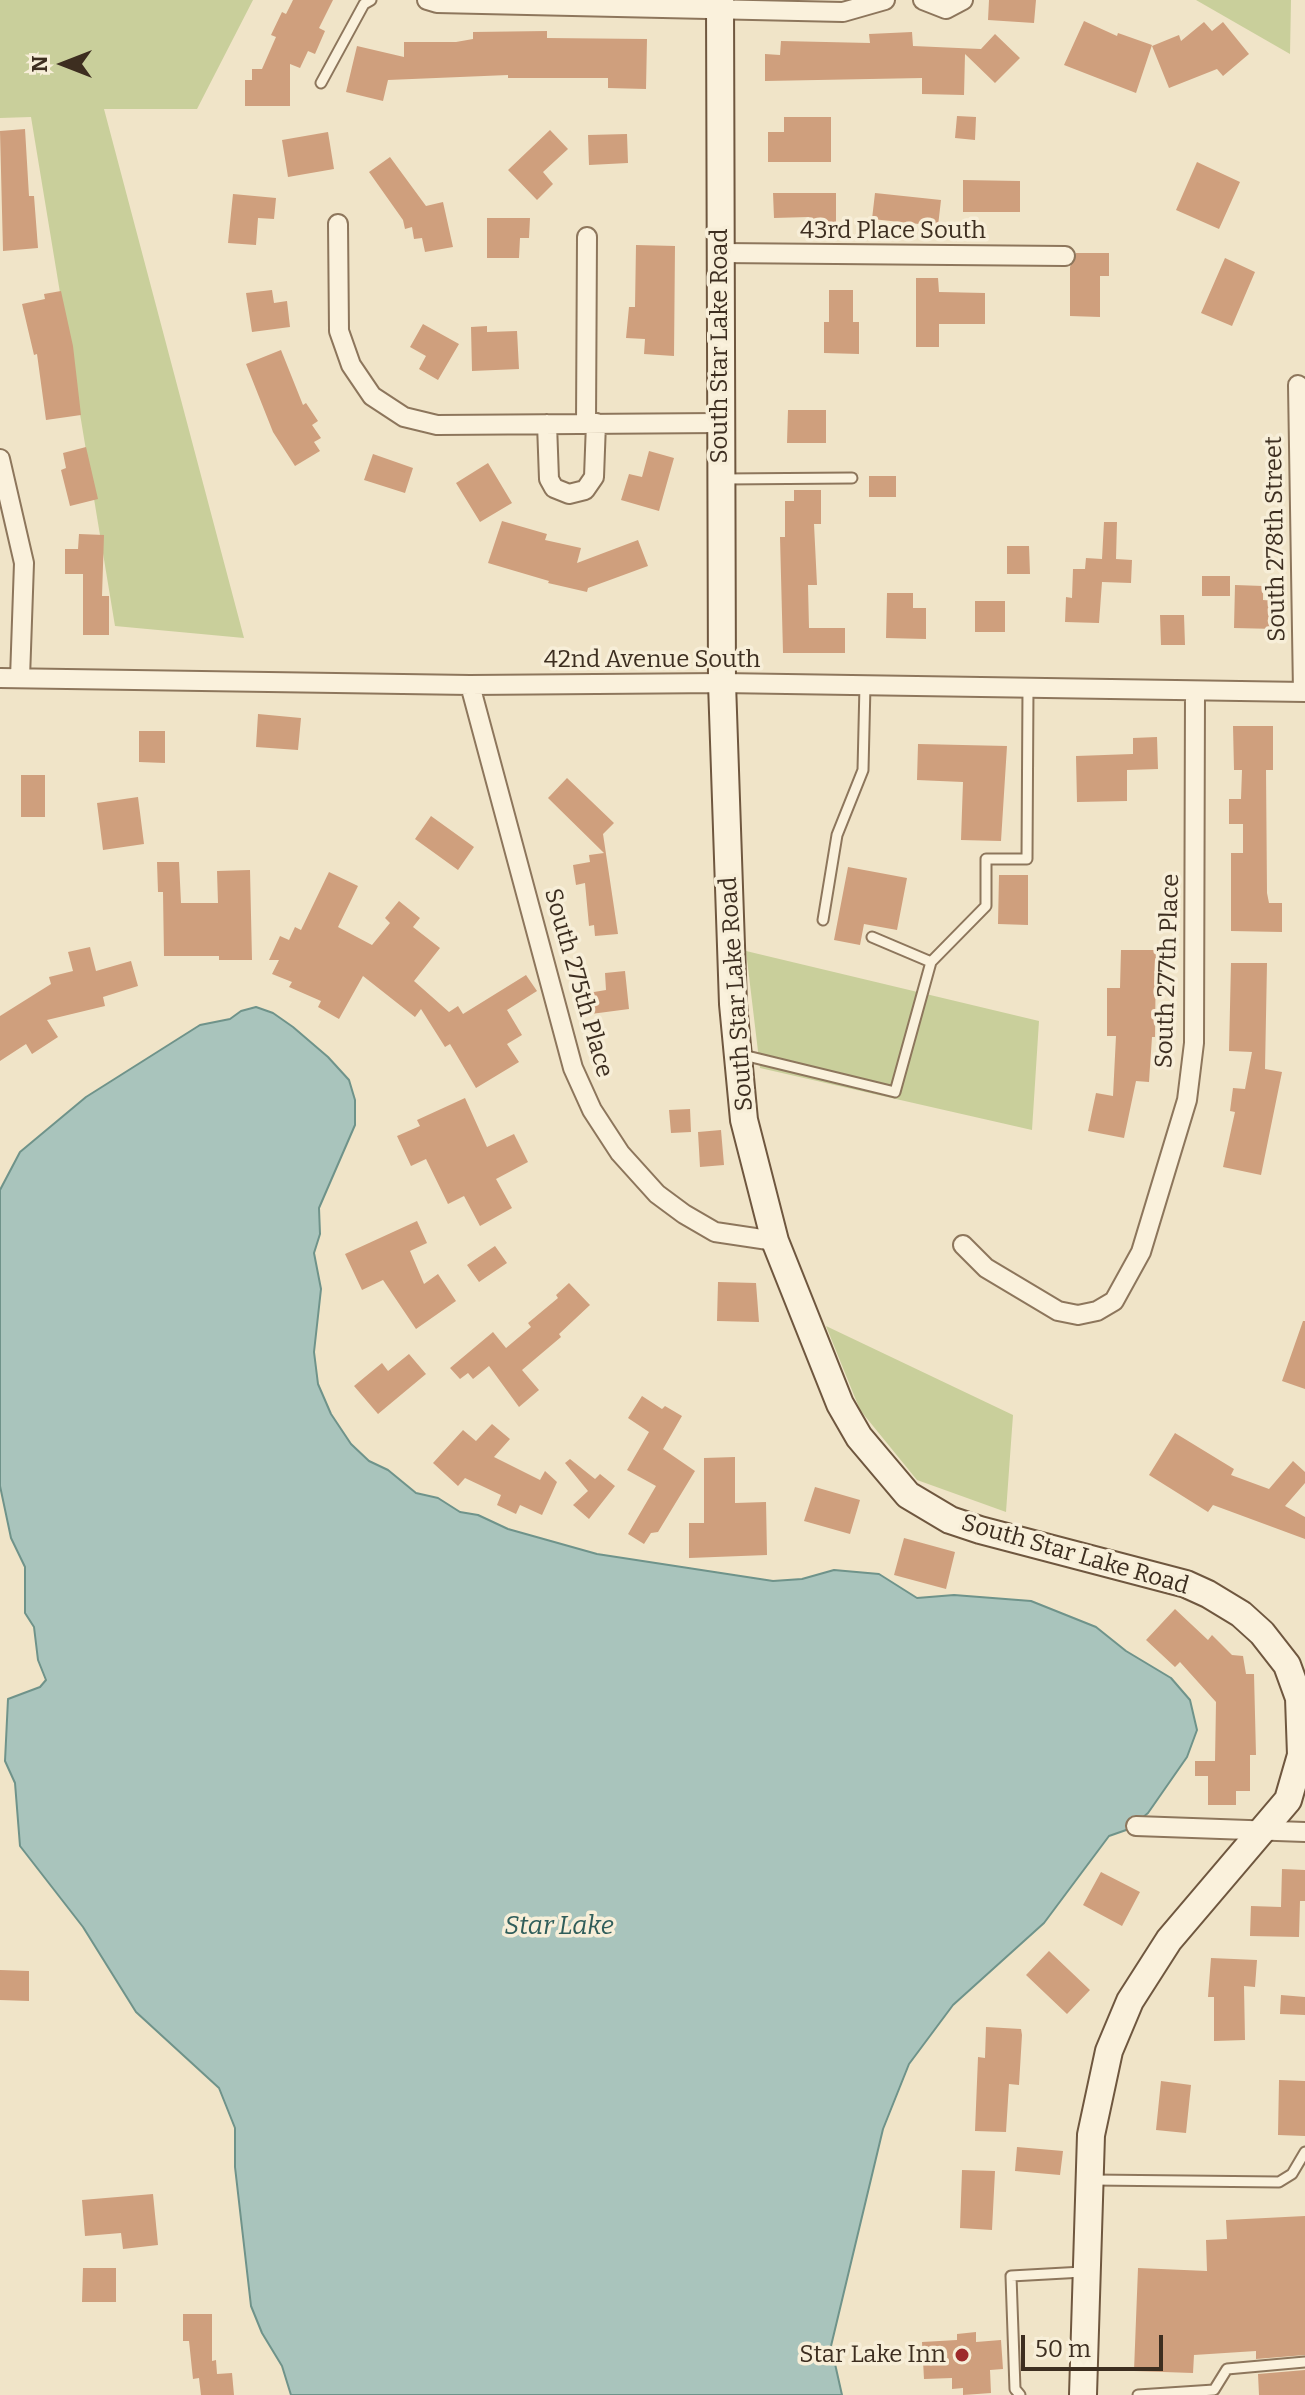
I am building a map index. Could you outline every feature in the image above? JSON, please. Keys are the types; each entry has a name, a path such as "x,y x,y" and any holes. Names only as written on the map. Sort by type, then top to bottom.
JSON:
{"street":[{"path":"427,0 437,3 851,5 885,0"},
{"path":"923,0 946,9 963,0"},
{"name":"South Star Lake Road","path":"720,4 722,683 738,1053 744,1120 775,1241 840,1404 859,1437 908,1495 950,1520 980,1530 1186,1584 1208,1594 1253,1623 1300,1680 1299,1768 1288,1800 1264,1832 1169,1940 1130,2001 1102,2075 1093,2122 1083,2395"},
{"path":"338,224 339,331 351,365 372,396 404,417 437,425 720,423"},
{"path":"547,424 549,479 554,488 569,494 585,490 594,477 587,237"},
{"name":"43rd Place South","path":"721,253 1065,256"},
{"name":"South 278th Street","path":"1298,385 1304,692"},
{"path":"0,459 24,563 20,678"},
{"name":"42nd Avenue South","path":"0,678 470,685 722,683 1304,692"},
{"name":"South 275th Place","path":"470,685 573,1068 592,1110 620,1153 657,1194 684,1214 715,1232 775,1241"},
{"name":"South 277th Place","path":"963,1245 986,1268 1058,1311 1078,1315 1097,1311 1114,1301 1141,1252 1187,1100 1194,1043 1195,691"},
{"path":"1136,1826 1305,1832"}],"lane":[{"path":"321,83 364,4 371,0"},
{"path":"720,479 852,478"},
{"path":"823,920 837,835 863,770 865,685"},
{"path":"738,1053 895,1092 931,962 986,906 986,859 1027,859 1028,688"},
{"path":"872,937 931,962"},
{"path":"1090,2180 1279,2182 1292,2174 1305,2152"},
{"path":"1020,2395 1015,2389 1011,2276 1087,2272"},
{"path":"1138,2395 1214,2390 1227,2369 1305,2362"}],"green space":[{"path":"0,0 253,0 197,109 104,109 244,638 115,626 31,117 0,118"},
{"path":"1196,0 1291,0 1290,54"},
{"path":"746,951 1039,1021 1032,1130 760,1068"},
{"path":"826,1326 1013,1415 1006,1512 917,1480 860,1410"}],"water":[{"name":"Star Lake","path":"256,1007 273,1013 328,1057 349,1080 355,1100 355,1125 319,1208 320,1234 314,1253 321,1289 314,1352 318,1384 331,1414 351,1444 369,1461 388,1470 416,1493 438,1498 460,1512 478,1515 508,1529 597,1554 773,1581 802,1579 834,1570 879,1574 917,1598 954,1595 1031,1601 1096,1627 1126,1651 1171,1678 1190,1700 1197,1730 1187,1757 1148,1813 1129,1829 1109,1836 1044,1923 953,2005 909,2064 883,2129 831,2346 842,2395 291,2395 282,2366 262,2333 251,2306 235,2167 235,2128 219,2088 136,2012 83,1927 20,1846 15,1783 5,1761 8,1699 40,1687 46,1680 38,1660 34,1627 25,1613 25,1567 11,1538 0,1486 0,1190 20,1152 86,1097 200,1025 230,1019 241,1011"}],"building":[{"path":"293,0 333,0 319,28 325,31 315,54 308,51 300,68 290,64 290,106 245,106 245,80 252,80 252,69 262,69 276,37 271,35 282,12 286,14"},
{"path":"989,0 1036,0 1034,23 988,20"},
{"path":"1084,21 1117,36 1118,33 1152,45 1136,93 1064,65"},
{"path":"1204,22 1212,31 1223,22 1249,54 1223,76 1217,69 1169,88 1152,46 1179,35 1181,41"},
{"path":"547,31 547,38 647,39 646,89 608,88 608,78 508,78 508,75 388,80 383,101 346,92 357,46 404,57 404,42 456,42 473,39 473,32"},
{"path":"912,32 913,46 981,49 995,34 1020,58 995,83 965,54 964,95 922,94 922,78 765,81 765,54 780,55 781,41 870,43 869,34"},
{"path":"957,116 976,117 975,140 955,138"},
{"path":"784,117 831,117 831,162 768,162 768,132 784,132"},
{"path":"25,129 29,196 34,196 38,248 3,251 0,131"},
{"path":"550,130 568,149 543,172 553,184 537,200 508,170"},
{"path":"328,132 334,169 288,177 282,140"},
{"path":"627,134 628,163 589,165 588,135"},
{"path":"390,157 426,206 443,202 453,247 425,252 422,238 414,239 412,227 405,229 403,220 369,172"},
{"path":"1197,162 1240,182 1219,229 1176,210"},
{"path":"963,180 1020,181 1020,212 963,212"},
{"path":"773,193 836,193 836,223 809,223 809,217 774,218"},
{"path":"875,193 941,200 938,226 872,219"},
{"path":"233,194 276,198 274,219 258,218 256,245 228,243"},
{"path":"487,218 530,218 529,238 520,238 519,258 487,258"},
{"path":"636,245 675,246 674,356 644,354 645,339 626,338 629,307 635,307"},
{"path":"1076,253 1109,253 1109,276 1100,276 1100,317 1070,316 1070,267"},
{"path":"1225,258 1255,272 1232,326 1201,313"},
{"path":"916,278 938,278 939,292 985,293 985,324 939,324 939,347 916,347"},
{"path":"272,290 274,303 287,301 290,327 252,332 246,293"},
{"path":"829,290 853,290 853,322 859,322 859,354 824,353 824,322 829,322"},
{"path":"61,291 73,346 81,415 46,420 37,354 34,355 22,304 45,299 44,294"},
{"path":"423,324 459,344 438,380 419,369 426,356 410,347"},
{"path":"487,326 487,332 517,331 519,369 472,371 471,327"},
{"path":"281,350 303,405 306,403 318,421 312,425 321,438 314,442 320,451 295,466 273,432 246,364"},
{"path":"788,410 826,410 826,443 787,443"},
{"path":"86,447 98,499 70,506 61,470 66,468 63,453"},
{"path":"649,451 674,458 659,511 621,500 629,474 642,477"},
{"path":"373,454 413,468 405,493 364,480"},
{"path":"488,463 512,503 480,522 456,483"},
{"path":"869,476 896,476 896,497 869,497"},
{"path":"794,490 821,490 821,524 814,524 817,585 808,585 809,628 845,628 845,653 783,653 780,537 785,537 785,501 794,501"},
{"path":"502,521 547,534 545,540 581,548 577,563 638,540 648,566 588,588 587,592 548,583 488,563"},
{"path":"1104,522 1117,522 1116,559 1132,560 1131,583 1102,582 1099,623 1065,622 1066,597 1072,598 1073,569 1085,569 1086,558 1102,559"},
{"path":"79,534 104,535 102,596 109,596 109,635 83,635 83,574 65,574 65,549 78,549"},
{"path":"1007,546 1029,546 1030,574 1007,574"},
{"path":"1202,576 1230,576 1230,596 1202,596"},
{"path":"1235,585 1263,586 1263,600 1276,601 1276,629 1234,628"},
{"path":"887,593 913,593 913,608 926,608 926,639 886,638"},
{"path":"975,601 1005,601 1005,632 975,632"},
{"path":"1160,615 1184,615 1185,645 1161,645"},
{"path":"258,714 301,718 298,750 256,747"},
{"path":"1233,726 1273,726 1273,770 1266,770 1267,893 1269,903 1282,903 1282,932 1231,931 1231,853 1243,853 1243,824 1229,824 1229,799 1241,799 1242,770 1234,770"},
{"path":"139,731 165,731 165,763 139,762"},
{"path":"1157,737 1158,769 1127,770 1127,801 1077,802 1076,756 1133,754 1133,738"},
{"path":"918,744 1007,746 1001,841 961,840 963,782 917,780"},
{"path":"21,775 45,775 45,817 21,817"},
{"path":"567,778 614,823 603,834 618,934 595,936 594,925 589,926 585,883 576,885 573,865 590,862 589,855 604,853 548,798"},
{"path":"138,797 144,844 103,850 97,803"},
{"path":"431,816 474,847 458,870 415,839"},
{"path":"157,862 179,862 181,903 218,903 217,871 250,870 252,960 219,960 219,956 164,956 163,892 158,892"},
{"path":"848,867 907,878 897,930 864,924 860,945 834,940"},
{"path":"329,872 358,886 338,927 372,945 390,923 385,918 399,901 420,918 413,927 440,948 414,981 449,1012 458,1006 463,1014 526,975 537,991 507,1010 522,1035 507,1044 519,1062 476,1088 450,1044 445,1047 421,1009 415,1017 363,976 339,1019 318,1007 321,1001 289,987 292,982 272,974 279,960 269,960 280,936 289,940 295,927 301,930"},
{"path":"999,875 1028,875 1028,925 998,924"},
{"path":"90,947 96,971 131,961 138,986 103,997 105,1006 47,1020 58,1037 32,1054 26,1044 0,1061 0,1016 51,984 49,977 73,971 68,952"},
{"path":"1121,950 1156,950 1155,1037 1152,1037 1149,1082 1136,1081 1124,1138 1088,1131 1096,1093 1113,1096 1116,1036 1107,1036 1107,988 1120,988"},
{"path":"1231,963 1267,963 1265,1069 1282,1072 1261,1175 1223,1167 1235,1112 1230,1111 1233,1088 1245,1089 1252,1052 1229,1051"},
{"path":"625,971 629,1009 591,1014 588,993 606,990 605,973"},
{"path":"465,1098 487,1147 514,1134 528,1162 496,1179 512,1208 480,1226 464,1196 448,1204 426,1159 411,1166 397,1136 420,1126 417,1120"},
{"path":"690,1109 691,1132 671,1133 669,1110"},
{"path":"721,1130 724,1165 700,1167 698,1132"},
{"path":"417,1221 427,1243 410,1251 424,1284 438,1274 456,1301 416,1329 383,1280 362,1290 345,1254"},
{"path":"495,1246 507,1263 479,1282 467,1265"},
{"path":"718,1282 756,1283 759,1322 717,1321"},
{"path":"569,1283 590,1305 559,1334 561,1337 522,1370 539,1390 519,1407 489,1366 473,1379 468,1373 460,1379 450,1368 493,1332 506,1348 531,1327 528,1323 558,1298 556,1295"},
{"path":"1305,1321 1305,1389 1282,1381"},
{"path":"409,1354 426,1374 378,1414 354,1386 382,1363 388,1371"},
{"path":"642,1396 662,1409 665,1406 682,1416 663,1449 695,1471 658,1532 651,1533 644,1544 628,1534 656,1486 627,1470 649,1432 628,1418"},
{"path":"492,1424 510,1439 494,1457 540,1480 545,1471 557,1482 542,1515 520,1505 516,1514 497,1505 501,1495 465,1478 458,1486 433,1463 463,1430 476,1441"},
{"path":"1175,1433 1234,1469 1231,1475 1269,1489 1293,1461 1305,1472 1305,1483 1285,1506 1305,1517 1305,1539 1213,1505 1208,1512 1149,1475"},
{"path":"735,1457 735,1503 766,1502 767,1555 689,1558 689,1523 704,1523 704,1458"},
{"path":"570,1459 595,1479 600,1474 615,1486 589,1519 573,1505 588,1491 565,1463"},
{"path":"815,1487 860,1500 850,1534 804,1521"},
{"path":"904,1538 955,1552 946,1589 894,1575"},
{"path":"1175,1609 1208,1640 1212,1635 1232,1655 1243,1656 1246,1674 1254,1674 1256,1755 1250,1755 1250,1791 1236,1791 1236,1805 1208,1805 1208,1776 1195,1776 1195,1761 1215,1761 1216,1702 1180,1662 1175,1667 1146,1640"},
{"path":"1282,1869 1305,1870 1305,1901 1300,1901 1299,1937 1250,1936 1251,1906 1281,1907"},
{"path":"1101,1872 1140,1892 1122,1926 1083,1905"},
{"path":"1049,1951 1090,1990 1067,2014 1026,1975"},
{"path":"1211,1958 1257,1960 1255,1987 1244,1986 1245,2040 1214,2041 1214,1997 1208,1997"},
{"path":"0,1970 29,1971 29,2001 0,2000"},
{"path":"1281,1995 1305,1997 1305,2015 1280,2014"},
{"path":"986,2027 1021,2029 1019,2085 1009,2084 1006,2132 975,2131 978,2057 985,2058"},
{"path":"1279,2080 1305,2081 1305,2136 1278,2135"},
{"path":"1161,2081 1191,2085 1186,2133 1156,2130"},
{"path":"1017,2147 1063,2151 1060,2175 1015,2171"},
{"path":"962,2170 995,2171 992,2230 960,2228"},
{"path":"153,2194 158,2245 123,2249 121,2233 85,2236 82,2200"},
{"path":"1305,2216 1305,2355 1256,2359 1256,2351 1194,2355 1193,2373 1134,2371 1138,2268 1207,2271 1206,2240 1227,2239 1226,2220"},
{"path":"83,2268 116,2268 116,2302 82,2302"},
{"path":"183,2314 212,2314 212,2361 216,2360 217,2374 232,2373 234,2395 201,2395 199,2378 193,2379 189,2341 183,2341"},
{"name":"Star Lake Inn","path":"976,2332 976,2342 1001,2340 1003,2369 990,2370 991,2393 963,2395 963,2388 952,2389 952,2378 924,2379 922,2342 957,2340 957,2334"},
{"path":"1305,2370 1305,2395 1259,2395 1258,2374"}],"place":[{"name":"Star Lake Inn","path":"962,2355"}]}
